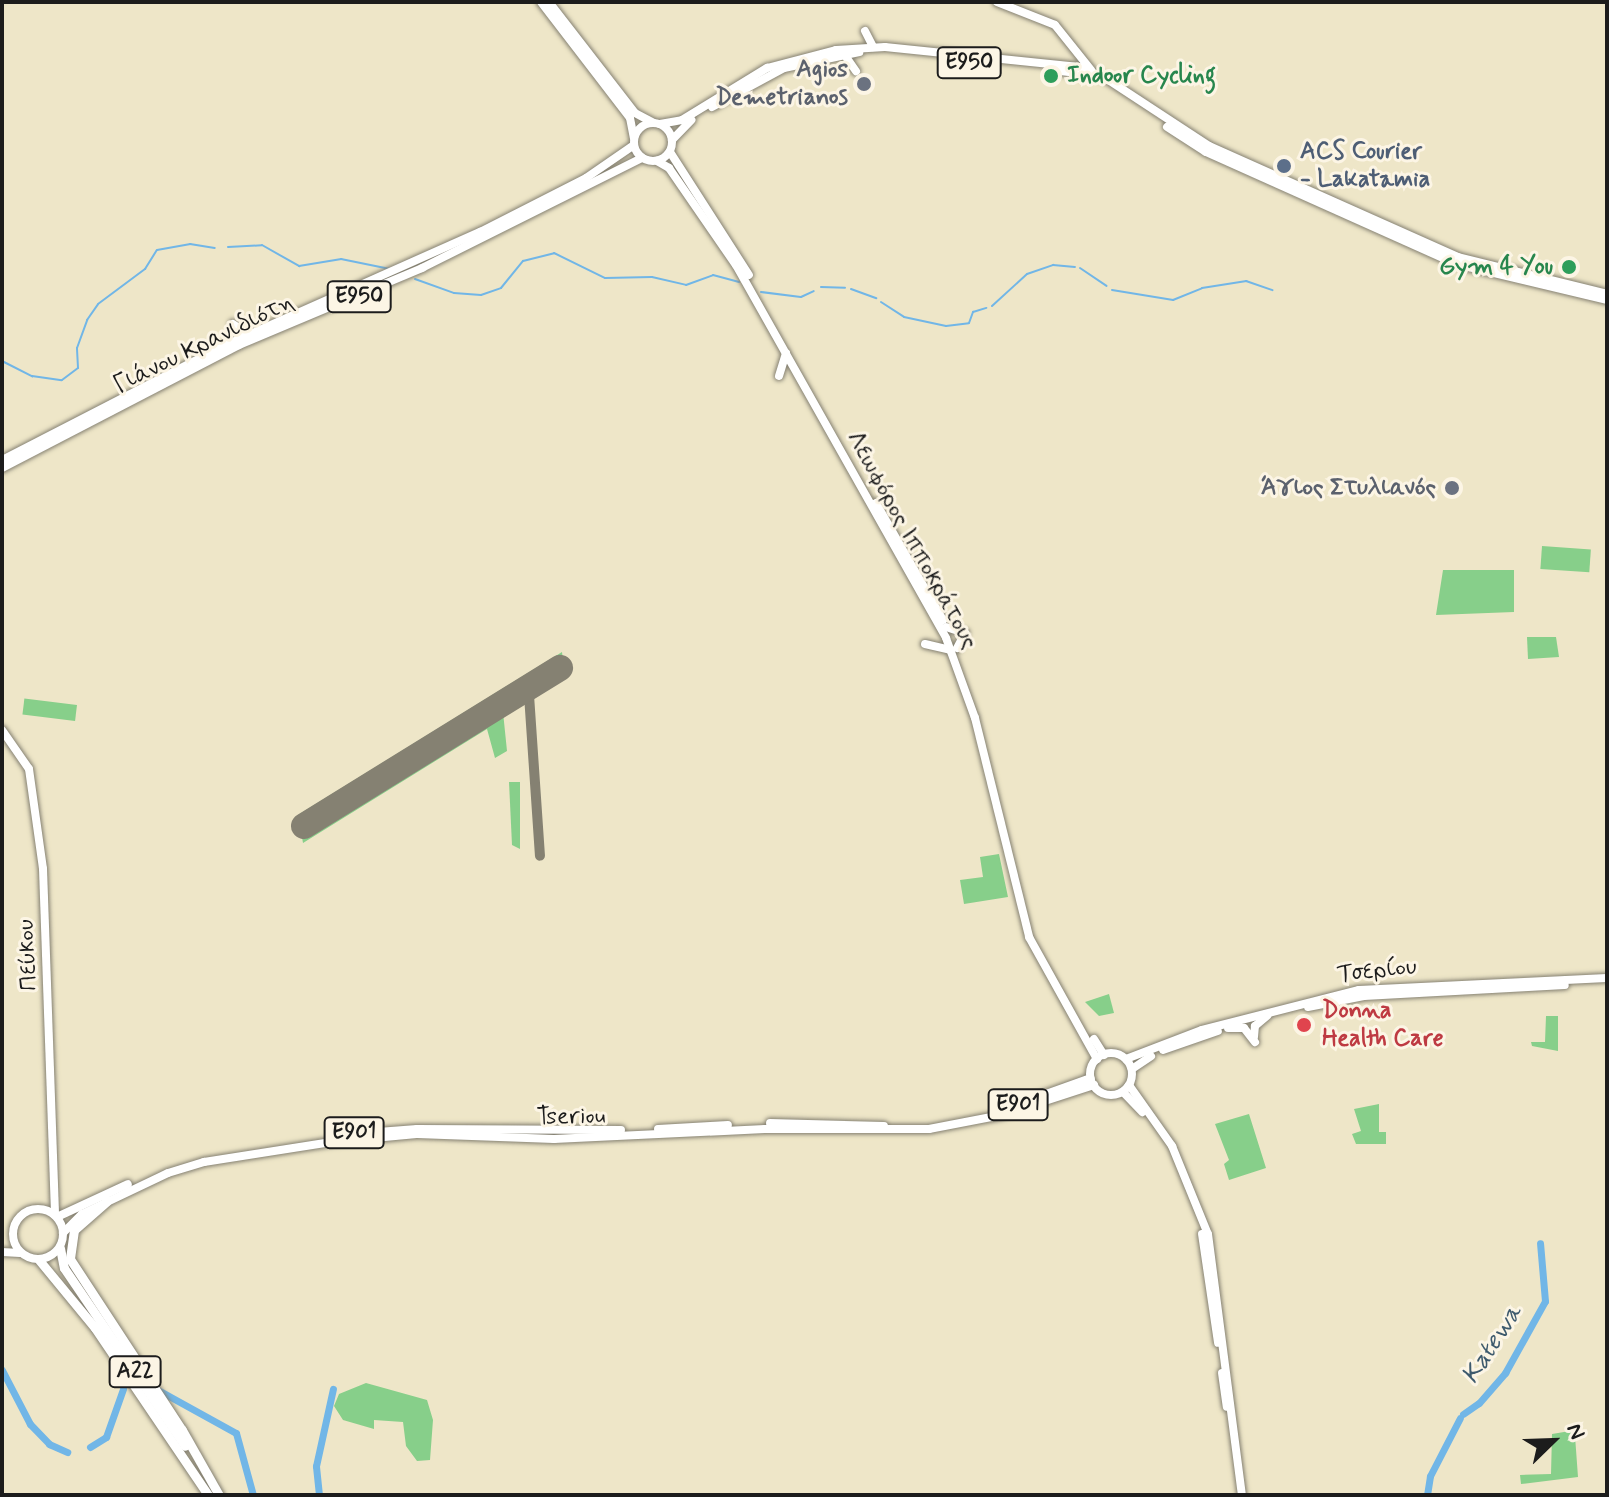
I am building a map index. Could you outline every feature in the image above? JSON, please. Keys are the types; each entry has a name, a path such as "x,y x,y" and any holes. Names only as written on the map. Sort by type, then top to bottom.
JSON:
{"highway":[{"path":"107,1201 74,1230 70,1259 182,1430 217,1495"},
{"name":"A22","path":"60,1248 64,1268 217,1495"},
{"name":"A22","path":"39,1260 95,1328 208,1495"}],"main road":[{"path":"541,2 630,118 634,141 642,158 657,161 670,152 672,140 657,124 635,113 549,2"},
{"path":"997,2 1048,21 1077,50 1091,70"},
{"path":"865,31 873,47"},
{"name":"E950","path":"657,124 682,120 782,62 873,47 1079,70 1107,84 1206,152 1457,261 1521,282 1607,297"},
{"path":"1077,50 1079,70"},
{"path":"844,54 856,71"},
{"name":"E950","path":"672,140 684,124 761,79 844,54 894,54 1091,70 1209,146 1457,261 1607,297"},
{"path":"634,141 641,127 657,124"},
{"name":"Γιάνου Κρανιδιότη","path":"2,460 251,334 480,232 586,178 634,141"},
{"name":"Λεωφόρος Ιπποκράτους","path":"670,152 726,236 954,647 969,682 1025,913 1045,963 1101,1057"},
{"name":"Γιάνου Κρανιδιότη","path":"2,468 239,345 422,268 642,158"},
{"name":"Λεωφόρος Ιπποκράτους","path":"657,161 669,168 714,229 943,627"},
{"path":"233,324 251,334"},
{"path":"786,352 779,376 799,377"},
{"path":"943,627 965,633 954,647 925,644 943,627"},
{"name":"Λεωφόρος Ιπποκράτους","path":"954,647 975,718 1029,937 1101,1057"},
{"name":"Πεύκου","path":"2,730 29,769 38,829 51,1006 50,1161 56,1216"},
{"name":"Τσερίου","path":"1228,1028 1267,1016 1364,996 1607,980"},
{"name":"Τσερίου","path":"1130,1059 1210,1028 1359,990 1607,980"},
{"path":"1132,1069 1162,1050 1228,1028 1244,1028 1255,1042 1255,1026 1267,1016"},
{"path":"1101,1057 1130,1059 1132,1069 1126,1088 1108,1095 1093,1082 1101,1057"},
{"name":"Tseriou","path":"63,1233 74,1220 107,1201 204,1162 331,1142 417,1134 929,1129 1002,1115 1093,1082"},
{"path":"1126,1088 1169,1151 1197,1214 1239,1495"},
{"name":"Tseriou","path":"56,1216 162,1170 308,1140 417,1129 612,1134"},
{"path":"2,1245 13,1235 22,1214 39,1209 50,1201 55,1187"},
{"path":"2,1252 21,1253 39,1260 60,1248 63,1233 56,1216 39,1209"},
{"path":"13,1235 21,1253"}],"green space":[{"path":"1542,546 1591,549 1589,572 1540,569"},
{"path":"1443,570 1514,570 1514,612 1436,615"},
{"path":"1527,637 1556,637 1559,657 1528,659"},
{"path":"562,652 563,660 300,821 303,835 503,712 507,751 495,758 487,729 303,843 298,815"},
{"path":"24,699 77,705 75,721 22,714"},
{"path":"509,782 520,782 520,849 512,845"},
{"path":"999,854 1008,897 964,904 960,880 983,877 980,857"},
{"path":"1109,994 1114,1013 1099,1016 1085,1002"},
{"path":"1546,1016 1558,1016 1558,1051 1532,1046 1531,1042 1545,1042"},
{"path":"1379,1104 1379,1132 1386,1132 1386,1144 1356,1144 1352,1134 1361,1131 1354,1109"},
{"path":"1249,1114 1266,1168 1229,1180 1224,1164 1229,1160 1215,1124"},
{"path":"366,1383 427,1400 433,1420 430,1460 417,1461 406,1446 403,1422 374,1420 374,1429 343,1420 334,1406 339,1394"},
{"path":"1570,1431 1575,1436 1578,1477 1521,1484 1520,1475 1551,1474 1552,1434"}],"waterway":[{"path":"2,361 32,376 62,380 78,368 77,348 87,320 98,304 145,269 157,250 190,244 215,248"},
{"path":"228,247 262,245 299,266 341,259 390,269"},
{"path":"415,279 454,293 481,295 501,288 523,261 554,253 605,278 652,277 686,285 713,275 739,282"},
{"path":"992,306 1027,274 1053,265 1075,267"},
{"path":"1080,268 1107,286"},
{"path":"1112,290 1173,300 1202,288 1246,281 1272,290"},
{"path":"821,287 845,288"},
{"path":"851,289 876,298"},
{"path":"761,292 801,297 814,291"},
{"path":"881,302 904,317 946,326 969,323 973,312 986,308"},
{"name":"Katewa","path":"1463,1414 1479,1403 1505,1373 1545,1301 1540,1243"},
{"path":"2,1370 30,1424 49,1444 67,1452"},
{"path":"90,1447 106,1437 123,1389"},
{"path":"319,1495 316,1466 333,1389"},
{"path":"158,1390 236,1433 253,1495"},
{"name":"Katewa","path":"1427,1495 1430,1476 1460,1418"}],"taxiway":[{"path":"518,694 529,695 536,683"},
{"path":"529,695 540,856"}],"runway":[{"path":"304,826 560,668"}],"place":[{"name":"Indoor Cycling","path":"1051,76"},
{"name":"Agios Demetrianos","path":"864,84"},
{"name":"ACS Courier - Lakatamia","path":"1284,166"},
{"name":"Gym 4 You","path":"1569,267"},
{"name":"Άγιος Στυλιανός","path":"1452,488"},
{"name":"Donna Health Care","path":"1304,1025"}]}
